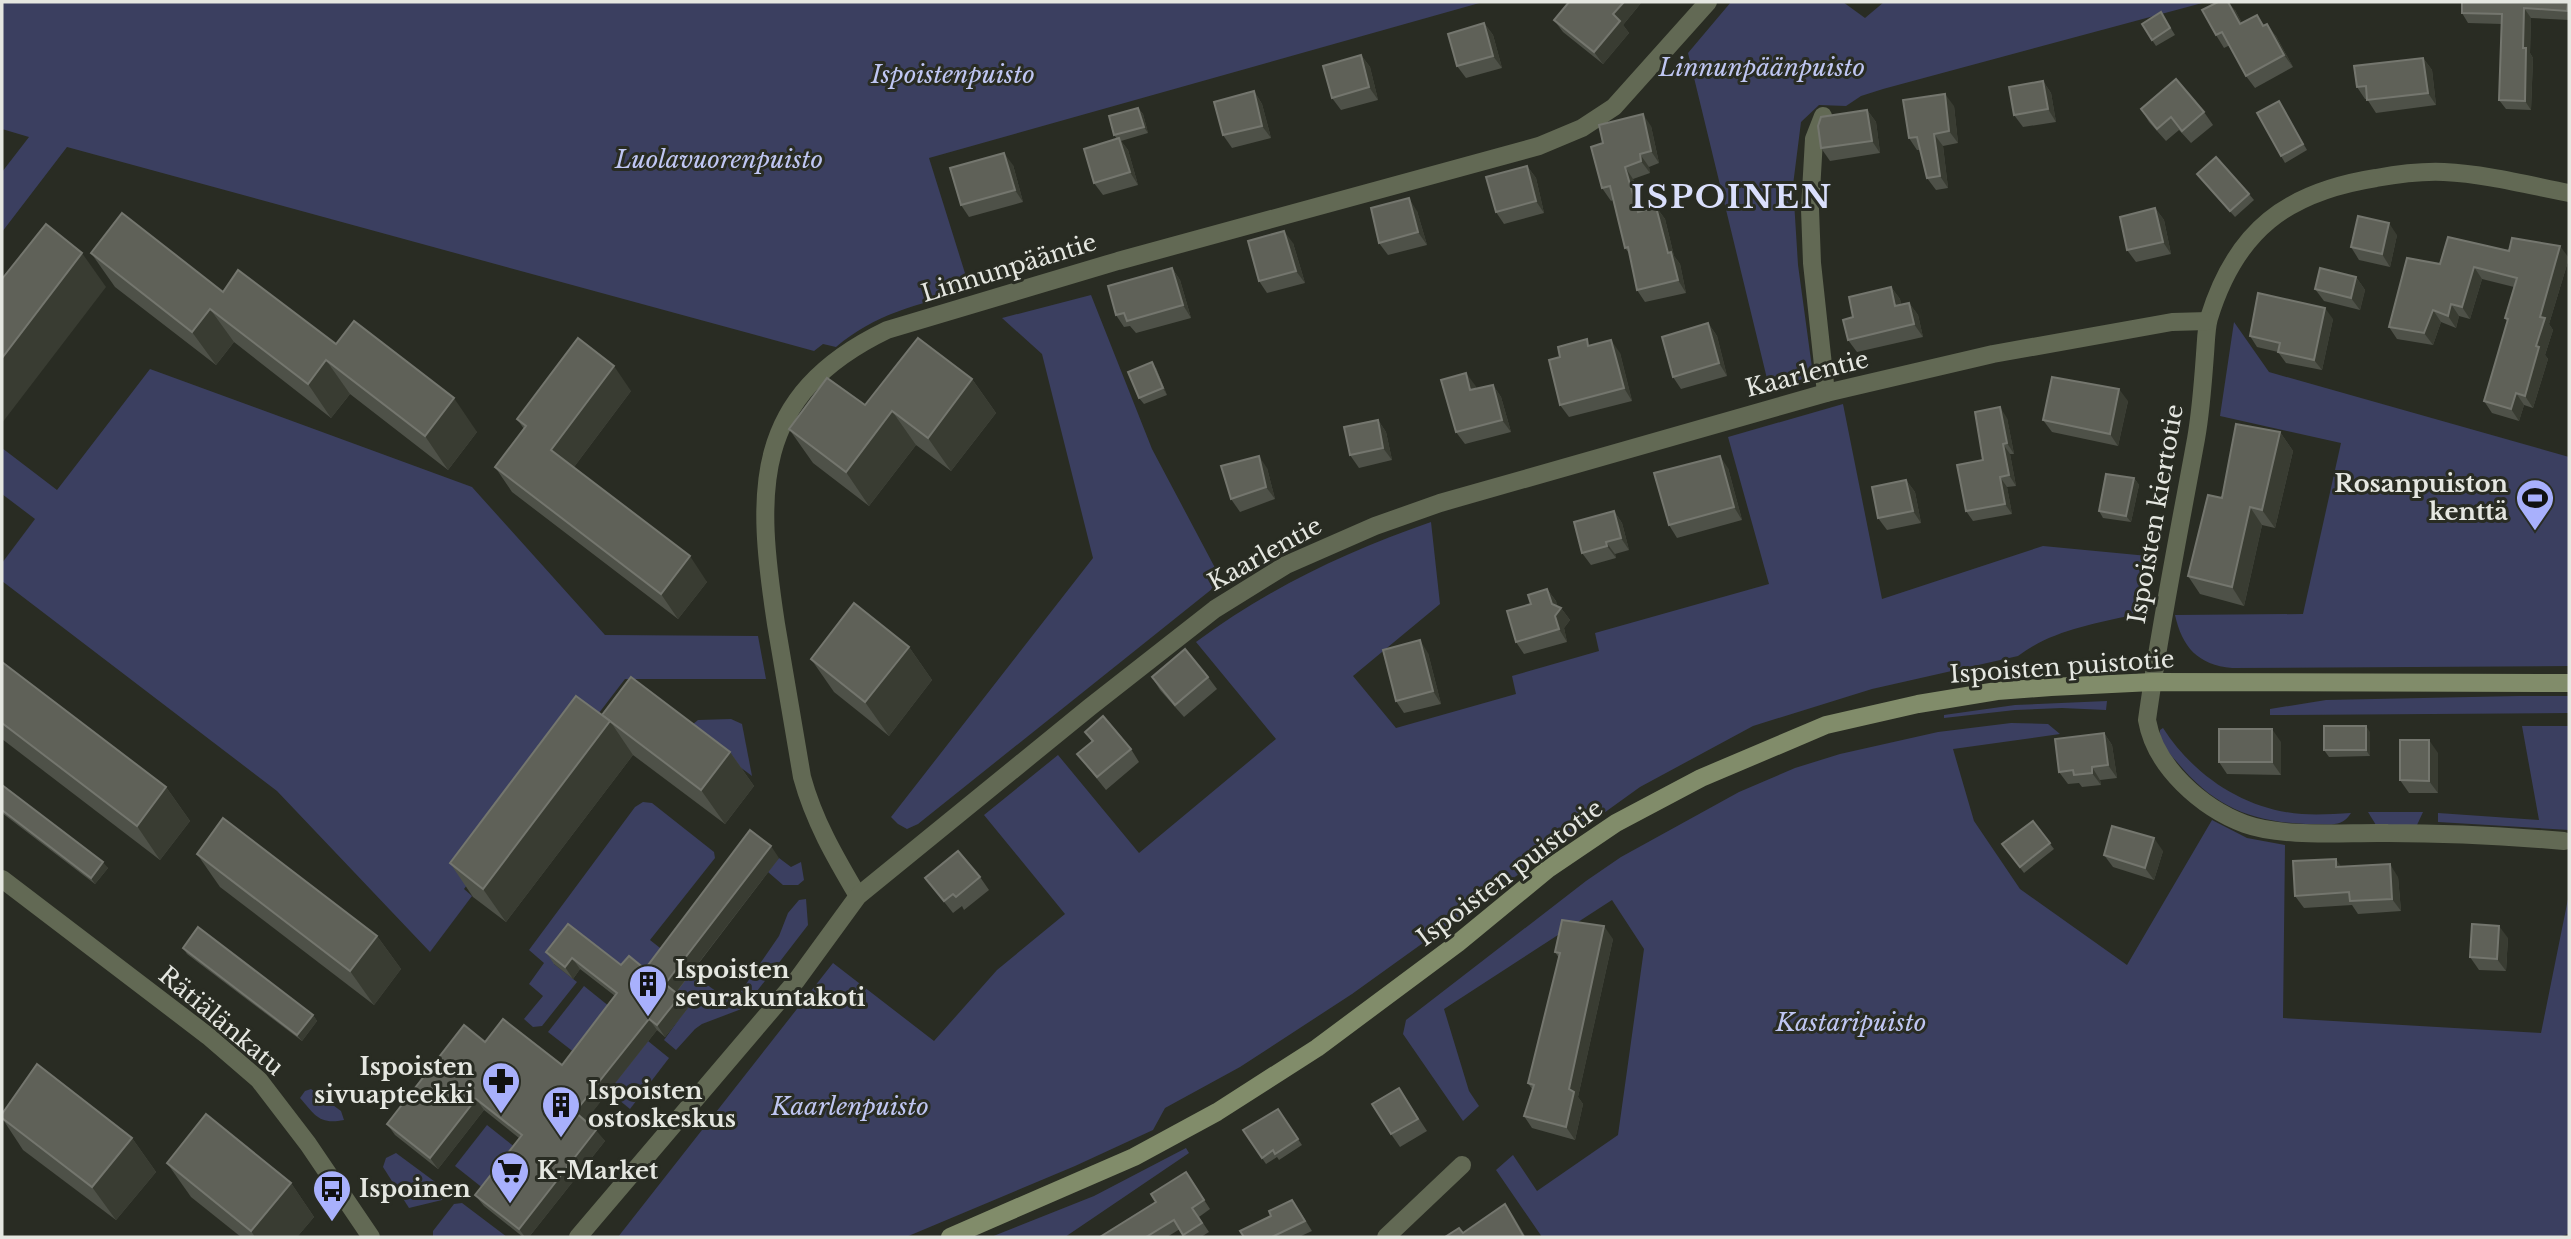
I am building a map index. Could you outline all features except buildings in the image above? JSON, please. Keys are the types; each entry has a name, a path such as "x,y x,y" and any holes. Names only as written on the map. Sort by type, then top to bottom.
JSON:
{"main road":[{"name":"Ispoisten puistotie","path":"950,1237 1135,1157 1239,1099 1359,1018 1458,943 1548,869 1628,816 1701,778 1826,725 1877,712 1997,691 2152,682 2569,683"}],"street":[{"name":"Linnunpääntie","path":"858,896 823,836 809,802 802,777 770,584 765,484 774,444 798,398 833,362 853,346 887,330 1118,261 1561,138 1614,107 1708,2"},
{"path":"1824,116 1814,139 1810,209 1812,262 1826,393"},
{"name":"Ispoisten kiertotie","path":"2564,841 2469,834 2284,831 2247,825 2216,810 2201,799 2159,755 2151,739 2147,720 2181,510 2196,437 2208,321 2220,285 2249,240 2284,207 2315,192 2349,182 2383,177 2444,172 2517,182 2569,193"},
{"name":"Kaarlentie","path":"578,1237 796,981 858,896 1215,609 1286,565 1375,526 1440,503 1826,393 1993,354 2172,321 2208,321"},
{"name":"Rätiälänkatu","path":"2,879 208,1036 259,1080 308,1143 371,1237"},
{"path":"1386,1237 1462,1165"}],"green space":[{"name":"Luolavuorenpuisto","path":"2,2 1483,2 929,158 969,286 966,292 881,318 836,347 823,344 814,351 67,147 2,232 2,172 29,137 2,129"},
{"name":"Linnunpäänpuisto","path":"1731,2 1843,2 1865,18 1884,2 2206,2 1883,89 1861,96 1846,106 1819,105 1801,122 1793,185 1798,265 1813,375 1770,391 1688,53"},
{"path":"1091,295 1152,449 1222,581 918,824 907,829 891,817 1093,558 1042,354 1002,318"},
{"path":"2234,322 2269,372 2569,457 2569,666 2232,668 2210,663 2193,652 2182,636 2175,615 2303,614 2341,443 2220,416"},
{"path":"150,369 472,487 605,635 758,636 766,679 625,679 464,889 472,896 430,952 277,791 2,581 2,563 35,519 2,494 2,448 57,490"},
{"name":"Kaarlenpuisto","path":"1843,404 1882,599 2043,546 2148,556 2133,615 2058,634 2018,656 1872,689 1753,726 1640,787 1352,994 1240,1067 1165,1108 1153,1130 906,1237 618,1237 833,963 934,1041 997,970 1065,914 984,815 1058,755 1139,853 1276,739 1196,642 1223,623 1279,588 1309,573 1431,522 1440,604 1353,676 1396,728 1516,694 1512,676 1599,651 1595,633 1769,584 1728,437"},
{"path":"2569,696 2569,713 2270,715 2270,709 2326,700"},
{"path":"2107,701 2106,710 2015,710 1944,718 1944,715 2015,705"},
{"path":"731,719 742,724 752,776 694,732 692,725 698,720"},
{"name":"Kastaripuisto","path":"2011,723 2048,724 2060,734 1953,749 1974,821 2020,889 2127,965 2212,820 2247,838 2285,845 2283,1018 2541,1033 2569,894 2569,1234 2558,1237 1542,1237 1496,1170 1513,1155 1537,1191 1618,1135 1644,949 1612,900 1444,1009 1469,1091 1479,1106 1463,1121 1403,1034 1406,1020 1621,857 1739,792 1795,768 1840,754 1938,732"},
{"path":"2522,726 2569,726 2569,830 2438,822 2438,813 2539,820"},
{"path":"2163,728 2190,761 2223,788 2241,798 2281,811 2308,814 2351,813 2339,823 2324,824 2272,820 2238,810 2206,791 2177,762 2163,743 2160,730"},
{"path":"643,802 652,803 714,852 715,858 650,940 703,982 733,1003 779,936 788,913 799,900 806,899 808,925 744,1008 702,1024 676,1050 664,1040 688,1007 637,968 554,964 577,982 542,1026 533,1027 524,1019 543,996 529,984 544,963 529,950 635,807"},
{"path":"2368,812 2423,812 2417,825 2376,825"},
{"path":"779,858 791,867 801,862 804,880 798,885 783,885 768,872"},
{"path":"584,986 610,1007 575,1053 548,1032"},
{"path":"648,1041 669,1058 630,1109 608,1091"},
{"path":"311,1089 341,1111 344,1120 323,1120 314,1114 300,1098 305,1091"},
{"path":"487,1125 516,1148 484,1189 455,1166"},
{"path":"1186,1148 1189,1153 1065,1237 991,1237 1094,1196"},
{"path":"396,1153 442,1187 442,1200 409,1208 383,1167 386,1158"},
{"path":"462,1203 507,1237 433,1237 433,1231 454,1204"}],"place":[{"name":"Rosanpuiston kenttä","path":"2535,532"},
{"name":"Ispoisten seurakuntakoti","path":"648,1018"},
{"name":"Ispoisten sivuapteekki","path":"501,1115"},
{"name":"Ispoisten ostoskeskus","path":"561,1139"},
{"name":"K-Market","path":"510,1205"},
{"name":"Ispoinen","path":"332,1223"}],"district":[{"name":"ISPOINEN","path":"1732,197"}],"park label":[{"name":"Ispoistenpuisto","path":"953,75"}]}
